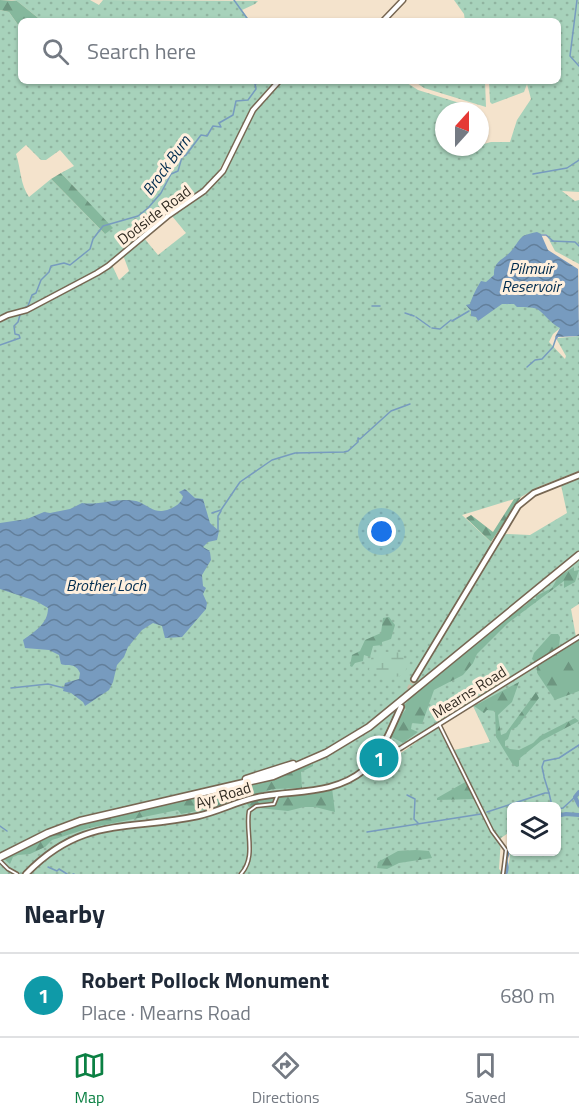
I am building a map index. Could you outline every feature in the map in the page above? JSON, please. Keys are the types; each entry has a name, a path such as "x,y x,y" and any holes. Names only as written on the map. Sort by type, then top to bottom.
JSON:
{"highway":[{"path":"1,856 48,833 80,821 273,776 326,753 369,727 579,553"}],"main road":[{"path":"386,18 403,0"},
{"name":"Dodside Road","path":"0,319 27,310 103,270 169,215 204,191 223,171 253,110 276,84"},
{"path":"414,679 518,506 534,493 579,475"},
{"name":"Ayr Road","path":"26,874 54,849 73,838 92,831 198,816 248,799 331,787 356,776 370,763 384,743 401,707"}],"street":[{"name":"Mearns Road","path":"370,763 401,748 579,637"},
{"path":"439,724 492,831 506,850 503,874"},
{"path":"241,874 247,866 249,855 249,811 255,806 274,804 278,794"},
{"path":"1,856 8,869 17,874"}],"green space":[{"path":"0,0 17,1 38,18 18,18 18,25 9,12 0,10"},
{"path":"11,0 90,0 99,5 103,0 258,1 242,10 248,18 38,18 17,1"},
{"path":"454,0 579,0 579,192 562,191 575,201 579,200 579,264 555,251 546,234 537,234 574,317 553,334 549,342 565,359 566,356 558,338 579,336 579,471 538,487 521,497 462,515 495,546 502,535 530,535 567,513 561,485 579,477 579,604 571,609 576,637 431,727 383,766 440,725 454,750 490,742 473,706 537,666 537,673 579,691 579,874 507,874 510,856 561,856 561,802 507,802 507,834 501,838 499,869 504,874 0,874 0,10 9,12 18,25 18,84 409,84 418,90 456,102 435,102 435,156 489,156 489,143 510,142 517,120 531,99 527,84 561,84 561,18 465,18","holes":["238,136 236,150 220,178 199,198 172,216 186,233 158,255 144,238 123,255 129,271 119,280 112,265 97,276 47,298 105,266 201,191 218,172","26,145 41,160 46,160 60,150 74,166 61,173 88,202 105,234 51,179 29,197 22,182 16,154"]},
{"path":"418,84 485,84 486,102 470,102 424,88"},
{"path":"489,84 527,84 524,92 492,104"},
{"path":"61,173 113,228 105,234 51,179"},
{"path":"521,497 491,542 466,518 471,515 493,532 514,499"},
{"path":"574,567 574,571 579,570 575,582 564,588 564,581 508,623 477,654 463,675 434,690 422,724 412,723 411,729 418,732 403,743 390,736 406,709 403,707 410,698 514,612 531,599 536,599 536,596 552,588 558,577"},
{"path":"389,617 395,625 391,639 382,642 382,645 373,646 370,657 364,655 363,661 350,666 352,655 360,651 365,640 381,633 383,618"},
{"path":"551,634 558,634 560,637 559,648 536,663 532,659 534,653"},
{"path":"579,639 579,691 555,700 537,673 537,666"},
{"path":"383,652 402,652 404,659 410,662 403,675 388,679 369,670 372,654 379,655"},
{"path":"519,682 512,702 498,715 501,735 506,733 536,692 539,698 517,727 511,730 505,746 519,750 575,718 579,721 541,741 519,759 517,767 513,765 496,737 495,711 487,710 484,713 474,706"},
{"path":"313,764 301,772 302,788 273,789 216,807 181,814 178,810 89,828 52,840 45,847 30,854 13,857 10,864 3,858 62,831 96,820 248,786"},
{"path":"467,781 475,799 437,800 437,798"},
{"path":"332,788 335,812 315,807 288,811 249,807 245,801 276,795"},
{"path":"398,851 429,851 432,858 399,863 387,869 377,868 378,862"}],"water":[{"name":"Pilmuir Reservoir","path":"537,232 541,234 548,250 578,269 579,336 558,337 557,340 555,337 560,328 535,308 502,304 478,321 476,317 471,316 471,311 466,305 470,304 481,281 486,282 494,275 497,264 521,238"},
{"name":"Brother Loch","path":"185,489 195,498 203,499 210,523 219,531 217,540 208,542 203,547 210,551 211,560 202,575 203,586 206,588 203,594 207,603 206,609 182,637 165,638 162,626 153,623 142,630 117,665 109,690 85,706 71,693 63,691 65,683 79,679 80,673 76,667 61,664 59,655 49,650 25,648 23,640 43,623 48,608 36,601 0,589 0,523 27,519 44,512 70,509 82,503 129,500 158,511 165,510 181,502 183,496 179,492"}],"waterway":[{"name":"Brock Burn","path":"234,0 247,18"},
{"path":"577,0 570,56 579,66"},
{"name":"Brock Burn","path":"22,309 28,306 32,295 36,293 41,280 49,272 51,266 64,263 70,265 90,249 93,239 103,226 138,216 148,208 161,193 171,174 178,171 182,157 201,135 207,136 213,126 221,127 219,123 233,115 236,101 248,100 256,89 255,84"},
{"path":"533,174 567,168 579,160"},
{"path":"541,235 546,235 553,241"},
{"path":"551,241 575,242 579,246"},
{"path":"372,306 380,306"},
{"path":"452,321 469,311"},
{"path":"405,313 414,316"},
{"name":"Brock Burn","path":"0,345 20,338 15,334 14,326 20,315"},
{"path":"416,317 430,327"},
{"path":"432,328 440,329 451,320"},
{"path":"527,367 535,360 542,359 553,347 556,338"},
{"path":"212,513 221,510 240,482 272,460 295,453 348,451 358,442 358,438 360,439 391,411 410,404"},
{"path":"218,530 218,516 221,511"},
{"path":"11,688 48,684 64,688"},
{"path":"544,776 542,767 544,761 559,758 579,745"},
{"path":"544,777 549,793"},
{"path":"579,792 575,797 579,805"},
{"path":"518,802 545,793 549,793 551,802"},
{"path":"407,795 415,799 414,819 418,823"},
{"path":"561,808 575,797"},
{"path":"487,812 507,805"},
{"path":"367,832 481,814"},
{"path":"561,815 579,815"},
{"path":"0,826 7,831"},
{"path":"506,872 507,855"},
{"path":"48,867 57,871 59,869 67,874"}],"tunnel":[{"path":"406,695 414,679"}],"place":[{"name":"Robert Pollock Monument","path":"379,758"}]}
